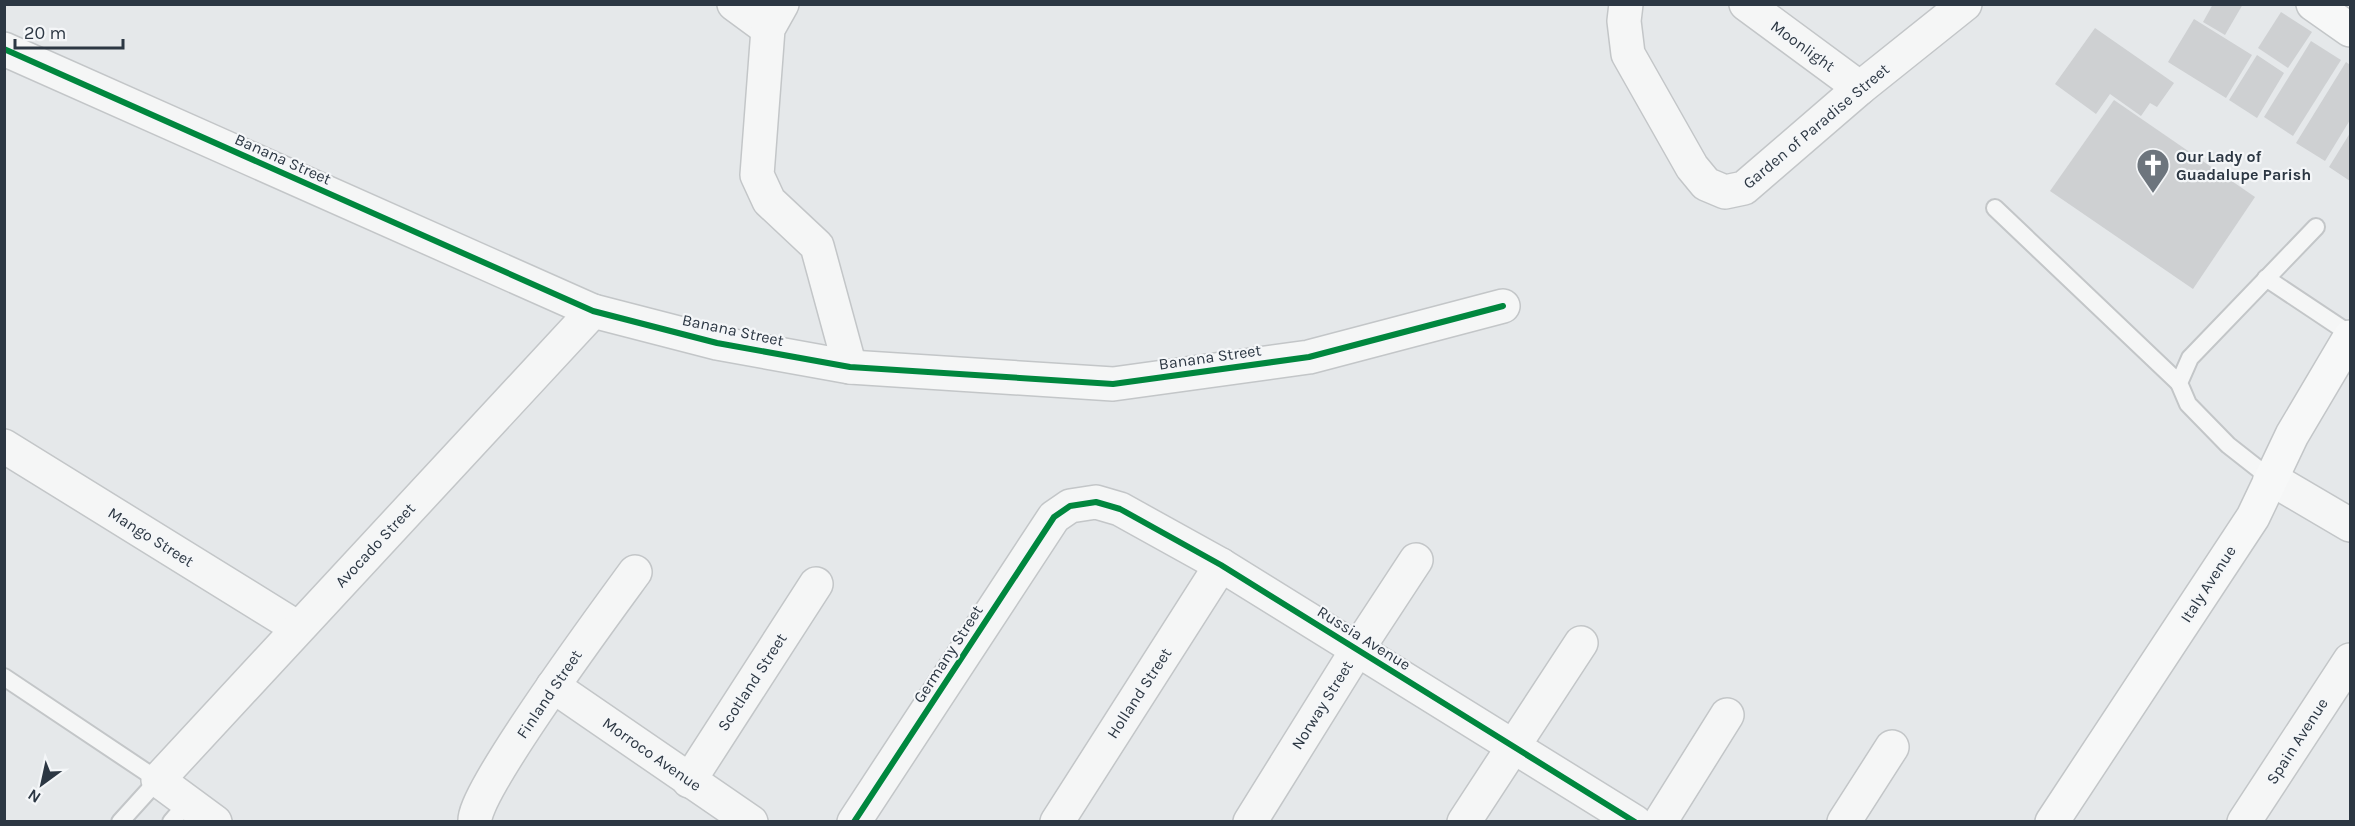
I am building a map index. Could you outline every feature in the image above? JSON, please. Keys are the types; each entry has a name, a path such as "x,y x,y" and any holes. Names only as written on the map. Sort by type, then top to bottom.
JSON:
{"street":[{"path":"734,4 775,17 757,175 769,201 817,246 850,367"},
{"name":"Garden of Paradise Street","path":"1626,4 1624,21 1628,54 1692,167 1706,184 1725,192 1744,188 1860,88 1965,4"},
{"name":"Moonlight","path":"1746,4 1860,88"},
{"path":"2313,4 2350,30"},
{"name":"Banana Street","path":"4,49 593,311 717,343 850,367 1113,384 1309,357 1503,306"},
{"name":"Avocado Street","path":"158,780 593,311"},
{"name":"Italy Avenue","path":"2052,822 2253,517 2292,435 2350,335"},
{"name":"Mango Street","path":"4,446 298,628"},
{"path":"2270,478 2350,525"},
{"name":"Russia Avenue","path":"1070,506 1096,502 1120,509 1221,565 1635,822"},
{"name":"Germany Street","path":"854,822 1054,517 1070,506"},
{"name":"Norway Street","path":"1250,822 1416,560"},
{"name":"Holland Street","path":"1057,822 1221,565"},
{"name":"Finland Street","path":"476,822 474,815 484,792 553,686 635,572"},
{"name":"Scotland Street","path":"689,781 816,584"},
{"path":"1464,822 1581,643"},
{"name":"Spain Avenue","path":"2244,822 2350,660"},
{"name":"Morroco Avenue","path":"553,686 751,822"},
{"path":"1660,822 1727,716"},
{"path":"1844,822 1892,747"},
{"path":"158,780 180,812 215,822"}],"lane":[{"path":"1995,208 2179,383 2187,404 2228,445 2270,478"},
{"path":"2179,383 2190,358 2316,227"},
{"path":"2266,278 2350,335"},
{"path":"4,677 158,780 120,822"}],"building":[{"path":"2213,4 2243,4 2225,35 2203,22"},
{"path":"2281,12 2312,32 2288,68 2258,48"},
{"path":"2194,19 2252,55 2226,98 2168,62"},
{"path":"2095,28 2174,83 2157,107 2150,103 2141,116 2110,94 2096,114 2055,84"},
{"path":"2311,41 2341,60 2293,136 2264,117"},
{"path":"2257,55 2284,73 2257,118 2229,100"},
{"path":"2346,62 2350,65 2350,120 2325,161 2296,143"},
{"name":"Our Lady of Guadalupe Parish","path":"2114,100 2255,197 2193,289 2050,191"},
{"path":"2350,133 2350,181 2329,167"}],"cycle path":[{"path":"4,49 593,311 717,343 850,367 1113,384 1309,357 1503,306"},
{"path":"854,822 1054,517 1070,506 1096,502 1120,509 1221,565 1635,822"}],"place":[{"name":"Our Lady of Guadalupe Parish","path":"2153,194"}]}
